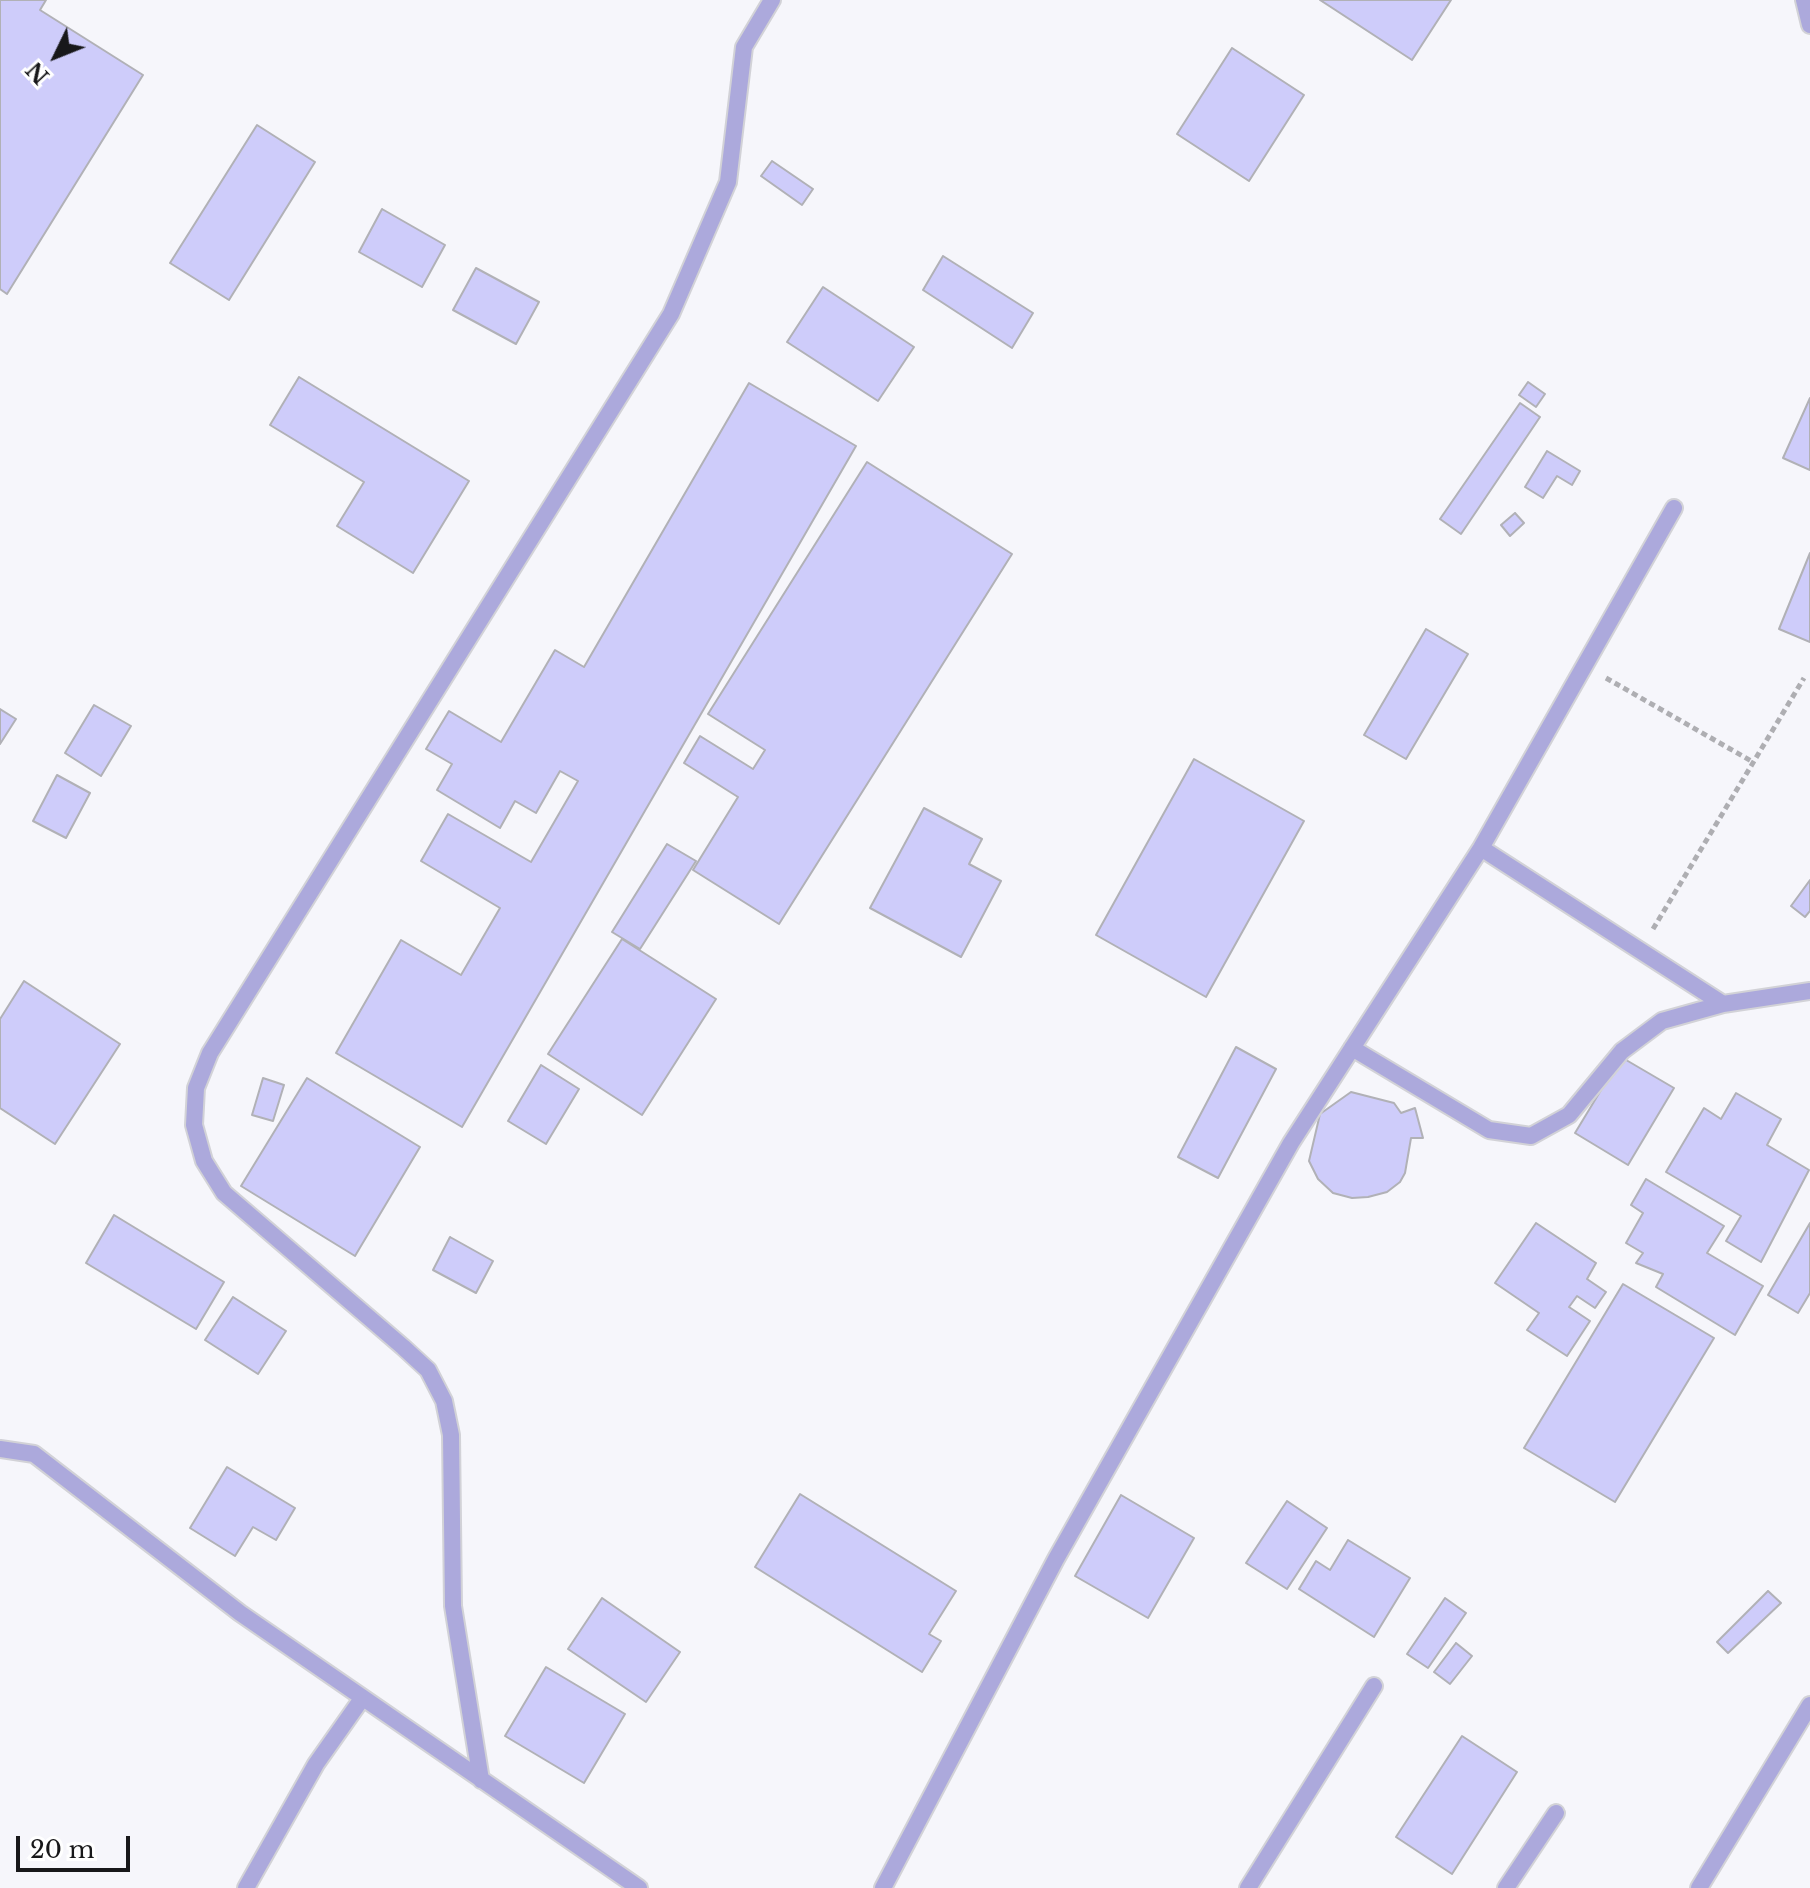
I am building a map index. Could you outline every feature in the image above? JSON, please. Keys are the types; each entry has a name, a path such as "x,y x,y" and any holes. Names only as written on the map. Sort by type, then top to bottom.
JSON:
{"lane":[{"path":"481,1780 453,1606 451,1435 444,1401 428,1370 224,1193 204,1161 194,1125 196,1088 218,1040 671,314 728,182 744,47 772,0"},
{"path":"1804,0 1810,25"},
{"path":"883,1888 1056,1559 1291,1143 1481,848 1674,508"},
{"path":"1481,848 1723,1004"},
{"path":"1352,1048 1489,1130 1531,1136 1569,1115 1622,1051 1662,1021 1723,1004 1810,991"},
{"path":"0,1449 34,1454 240,1613 361,1700 639,1888"},
{"path":"1248,1888 1374,1686"},
{"path":"246,1888 316,1764 361,1700"},
{"path":"1699,1888 1810,1705"},
{"path":"1506,1888 1556,1813"}],"path":[{"path":"1584,666 1753,762"},
{"path":"1640,950 1804,678"}],"building":[{"path":"0,0 46,0 40,10 143,75 7,294 0,289"},
{"path":"1320,0 1451,0 1412,60"},
{"path":"1232,48 1304,95 1249,181 1177,134"},
{"path":"257,125 315,162 229,300 170,263"},
{"path":"772,161 813,189 802,205 761,176"},
{"path":"382,209 445,245 422,287 359,252"},
{"path":"943,256 1033,313 1012,348 923,290"},
{"path":"476,268 539,302 516,344 453,310"},
{"path":"823,287 914,347 878,401 787,342"},
{"path":"299,377 469,481 413,573 337,526 364,482 270,425"},
{"path":"1528,382 1545,394 1536,407 1519,395"},
{"path":"749,383 856,446 462,1127 336,1053 401,940 461,975 500,908 421,861 448,814 531,862 578,781 560,771 536,813 515,801 500,828 437,790 452,764 426,749 449,711 501,742 555,650 584,667"},
{"path":"1810,398 1810,470 1783,458"},
{"path":"1520,403 1540,417 1461,534 1440,519"},
{"path":"1547,451 1580,471 1572,485 1557,476 1543,498 1525,487"},
{"path":"867,462 1012,554 779,924 693,870 738,797 684,763 700,736 753,769 765,750 708,714"},
{"path":"1515,513 1524,523 1510,536 1501,525"},
{"path":"1810,553 1810,642 1779,629"},
{"path":"1426,629 1468,654 1406,759 1364,735"},
{"path":"94,705 131,726 101,776 65,753"},
{"path":"0,709 16,719 0,744"},
{"path":"1194,759 1304,821 1206,997 1096,935"},
{"path":"57,775 90,793 66,838 33,821"},
{"path":"924,808 982,839 969,864 1001,881 961,957 870,908"},
{"path":"667,844 696,861 640,949 612,932"},
{"path":"1810,880 1810,911 1805,917 1791,906"},
{"path":"622,939 716,999 642,1115 548,1054"},
{"path":"24,981 120,1044 55,1144 0,1108 0,1019"},
{"path":"1236,1047 1276,1069 1218,1178 1178,1157"},
{"path":"1621,1057 1674,1088 1628,1165 1575,1133"},
{"path":"541,1065 579,1089 546,1144 508,1121"},
{"path":"263,1078 284,1085 273,1121 252,1115"},
{"path":"307,1078 420,1147 355,1256 241,1186"},
{"path":"1351,1092 1394,1103 1401,1113 1415,1108 1423,1138 1411,1138 1405,1173 1400,1182 1387,1192 1368,1197 1352,1198 1333,1193 1318,1179 1309,1161 1320,1114"},
{"path":"1736,1093 1781,1119 1767,1145 1809,1170 1761,1262 1726,1241 1741,1216 1666,1172 1704,1108 1721,1119"},
{"path":"1646,1179 1724,1226 1707,1253 1763,1286 1735,1335 1656,1287 1663,1274 1636,1263 1643,1253 1626,1243 1643,1213 1631,1205"},
{"path":"114,1215 224,1282 196,1329 86,1263"},
{"path":"1536,1223 1596,1263 1587,1279 1606,1292 1595,1308 1577,1296 1569,1307 1590,1321 1567,1356 1527,1330 1539,1313 1495,1283"},
{"path":"1810,1223 1810,1293 1798,1313 1768,1295"},
{"path":"450,1237 493,1261 476,1293 433,1270"},
{"path":"1623,1284 1714,1338 1615,1502 1524,1448"},
{"path":"233,1297 286,1331 258,1374 205,1340"},
{"path":"227,1467 295,1508 276,1540 253,1527 235,1556 190,1528"},
{"path":"800,1494 956,1591 929,1634 941,1641 922,1672 755,1567"},
{"path":"1121,1495 1194,1538 1148,1618 1075,1576"},
{"path":"1287,1501 1327,1528 1287,1589 1246,1563"},
{"path":"1348,1540 1410,1578 1374,1637 1299,1589 1316,1561 1330,1570"},
{"path":"1768,1591 1781,1603 1728,1653 1717,1642"},
{"path":"602,1598 680,1652 646,1702 568,1649"},
{"path":"1445,1598 1466,1613 1428,1668 1407,1654"},
{"path":"1456,1643 1472,1656 1450,1684 1434,1672"},
{"path":"546,1667 625,1714 584,1783 505,1736"},
{"path":"1462,1736 1517,1772 1452,1874 1396,1837"}]}
